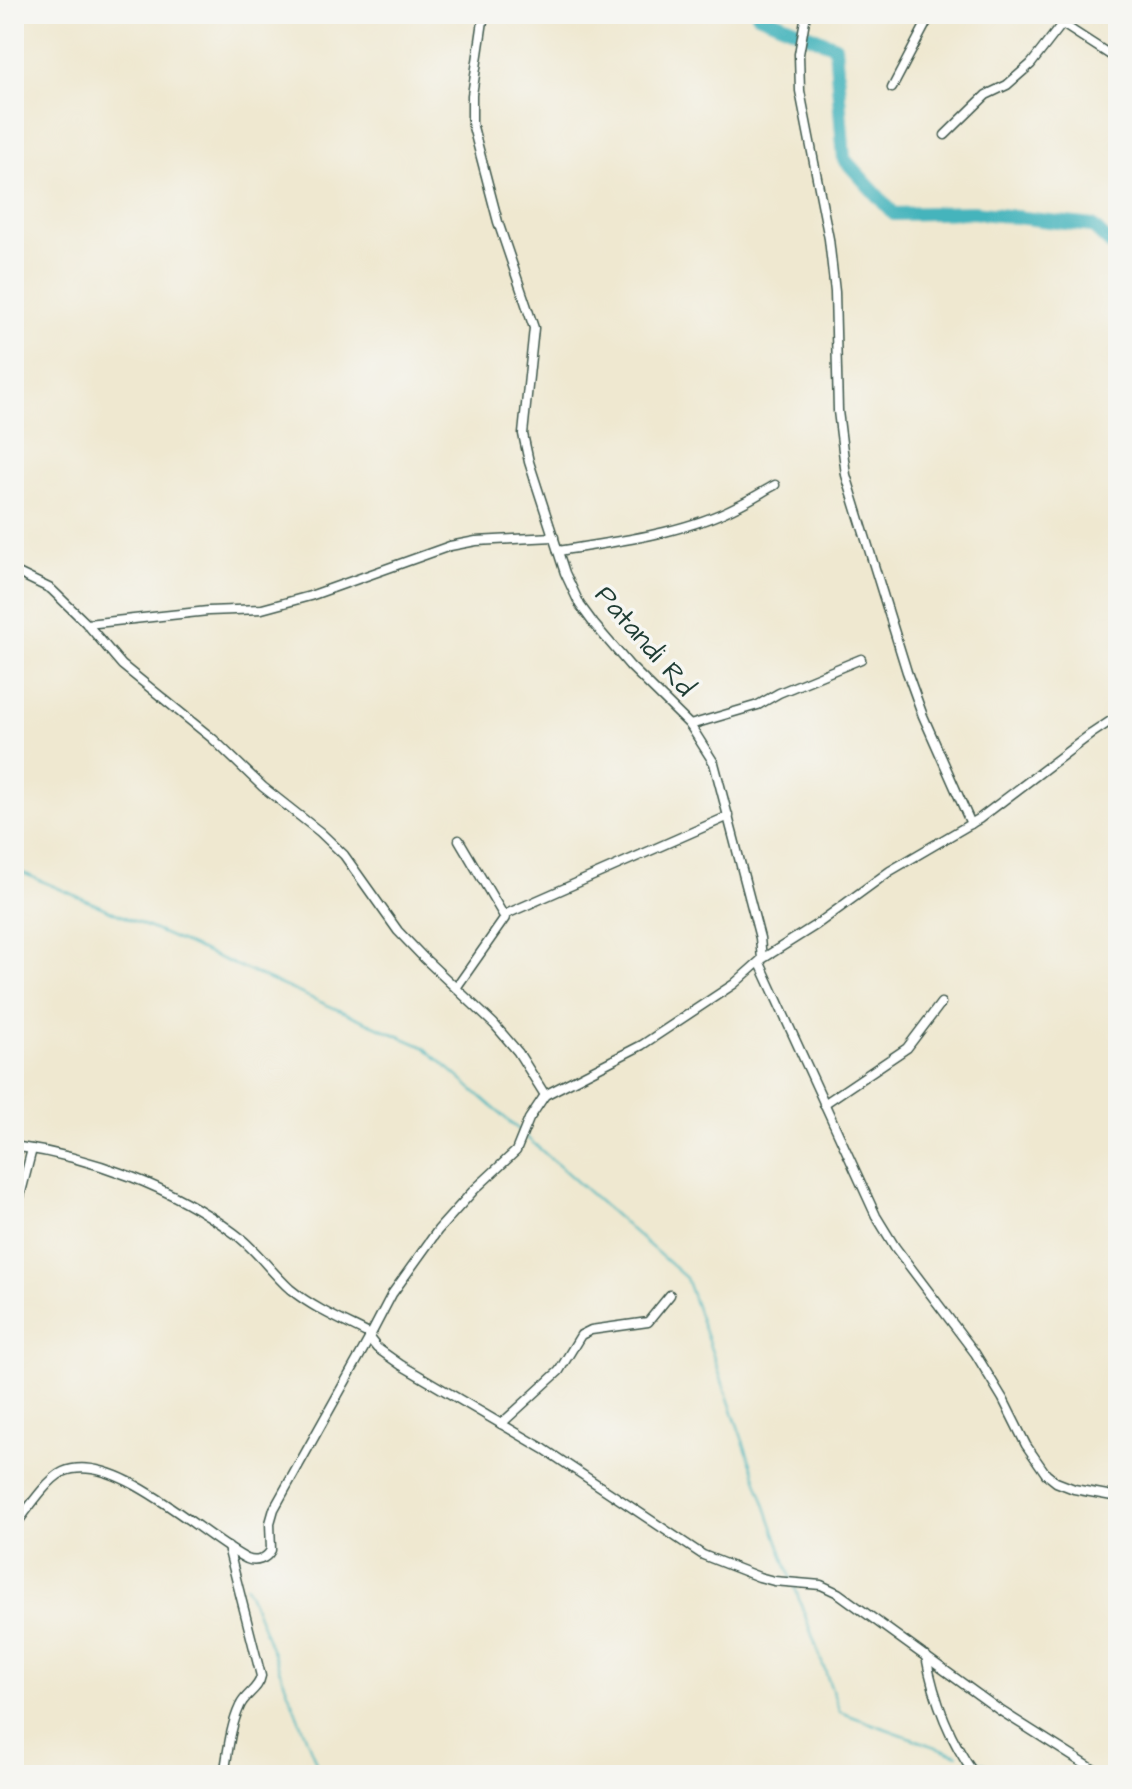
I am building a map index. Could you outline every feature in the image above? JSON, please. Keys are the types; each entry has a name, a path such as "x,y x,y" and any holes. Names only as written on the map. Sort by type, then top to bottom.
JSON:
{"street":[{"name":"Patandi Rd","path":"484,14 473,83 472,123 501,231 534,328 523,434 529,462 569,584 587,616 630,666 690,725 716,769 760,938 761,961 861,1188 882,1227 975,1353 1041,1467 1051,1478 1064,1485 1118,1497"},
{"path":"806,14 799,54 800,91 829,239 835,292 838,411 846,475 907,672 971,824"},
{"path":"892,88 931,14"},
{"path":"1047,14 1118,60"},
{"path":"945,135 986,95 1012,81 1031,64 1059,20"},
{"path":"558,551 632,538 700,520 735,507 775,485"},
{"path":"87,624 208,611 262,609 310,596 450,546 476,541 554,537"},
{"path":"14,571 51,589 87,624 122,665 213,739 263,787 344,855 398,931 494,1024 518,1052 545,1095"},
{"path":"690,725 758,705 861,659"},
{"path":"14,1527 59,1474 89,1468 128,1482 252,1561 268,1555 274,1509 405,1274 438,1230 518,1147 526,1125 545,1095 631,1052 734,984 761,961 890,871 971,824 1118,716"},
{"path":"504,915 729,816"},
{"path":"456,988 504,922 504,915 459,840"},
{"path":"824,1104 907,1048 941,1003"},
{"path":"14,1146 98,1164 201,1212 235,1234 291,1289 314,1306 369,1337 401,1365 544,1449 703,1555 766,1579 830,1588 998,1709 1102,1775"},
{"path":"14,1220 32,1149"},
{"path":"501,1424 559,1371 581,1335 591,1330 648,1322 670,1295"},
{"path":"224,1775 236,1714 242,1701 260,1682 261,1676 228,1547"},
{"path":"926,1656 943,1720 961,1756 975,1775"}],"waterway":[{"path":"758,14 835,46 844,159 894,214 973,212 1092,226 1118,251"},
{"path":"14,869 424,1047 520,1131"},
{"path":"524,1135 686,1278 791,1578"},
{"path":"246,1585 321,1775"},
{"path":"795,1588 840,1712 958,1755"},
{"path":"968,1758 1016,1775"}]}
